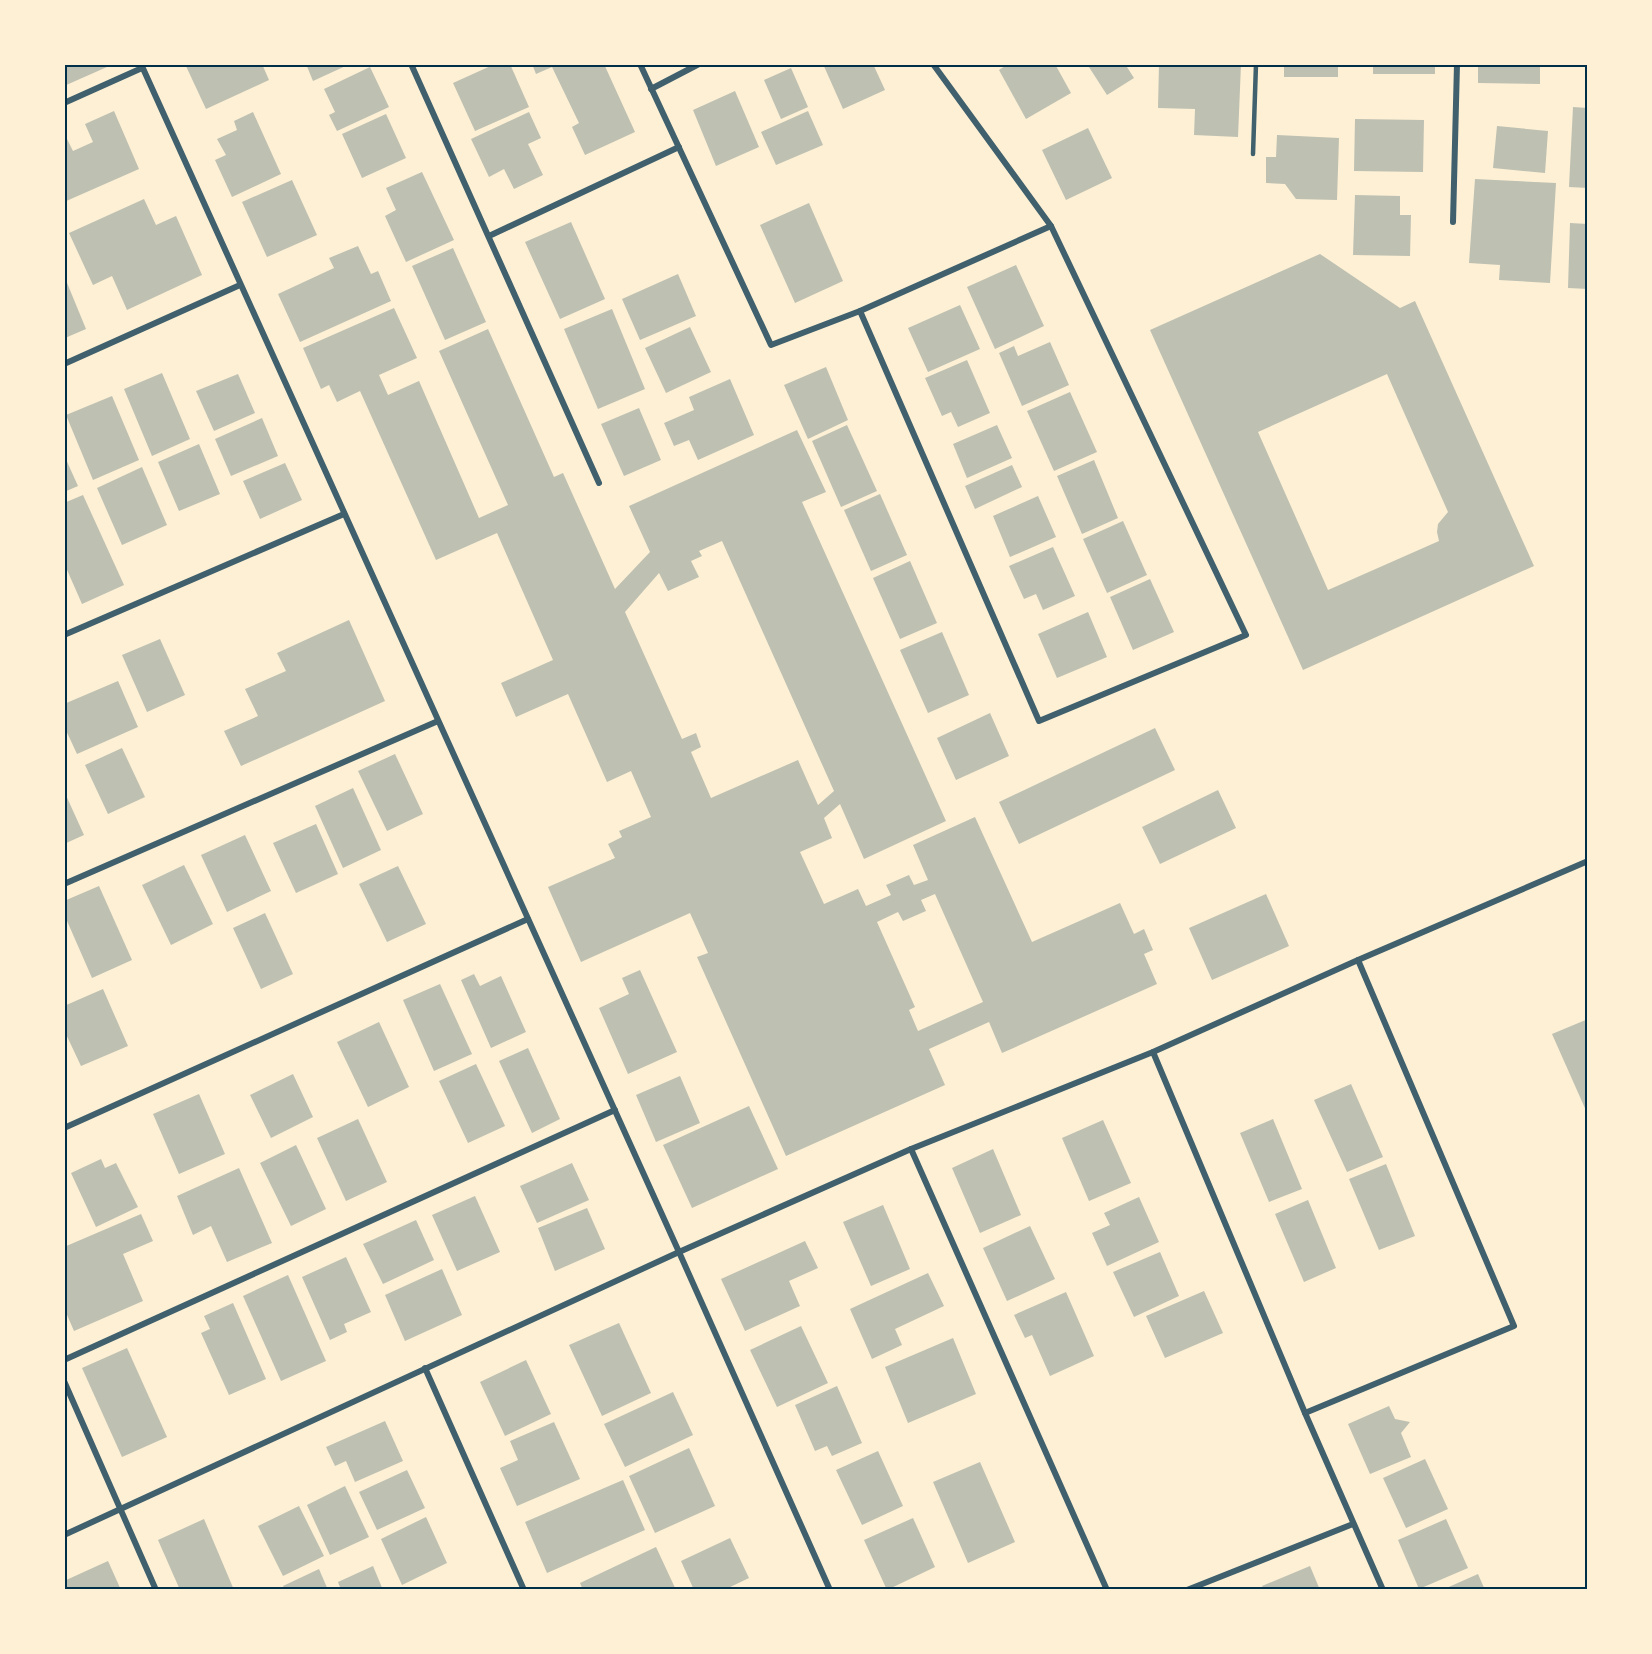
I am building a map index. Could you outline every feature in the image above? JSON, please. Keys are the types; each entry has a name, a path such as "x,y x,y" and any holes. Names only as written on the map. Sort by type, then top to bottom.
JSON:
{"street":[{"path":"411,64 598,483"},
{"path":"640,64 771,345 860,311 1051,226"},
{"path":"651,89 699,64"},
{"path":"860,311 1039,721 1246,635 1051,226 933,64"},
{"path":"1453,222 1457,64"},
{"path":"64,103 142,66 830,1590"},
{"path":"489,236 678,147"},
{"path":"64,364 240,285"},
{"path":"64,635 344,514"},
{"path":"64,884 438,721"},
{"path":"64,1535 679,1252 910,1149 1153,1052 1587,861"},
{"path":"64,1128 528,919"},
{"path":"1305,1413 1514,1326 1358,960"},
{"path":"1153,1052 1305,1413 1383,1590"},
{"path":"64,1360 615,1110"},
{"path":"910,1149 1107,1590"},
{"path":"425,1368 524,1590"},
{"path":"64,1381 156,1590"},
{"path":"1187,1590 1353,1524"}],"lane":[{"path":"1254,154 1256,64"}],"building":[{"path":"64,64 106,64 107,67 64,86"},
{"path":"185,64 262,64 269,80 206,109"},
{"path":"306,64 350,64 313,81"},
{"path":"495,64 510,64 529,107 475,131 453,83"},
{"path":"532,64 604,64 635,132 585,155 572,127 579,123 552,67 536,74"},
{"path":"823,64 873,64 885,90 843,109"},
{"path":"1008,64 1055,64 1071,93 1026,119 999,70"},
{"path":"1087,64 1125,64 1134,78 1107,95"},
{"path":"1159,64 1241,64 1238,137 1194,135 1195,109 1158,108"},
{"path":"1284,64 1338,64 1338,77 1284,77"},
{"path":"1373,64 1435,64 1435,74 1373,74"},
{"path":"1478,64 1540,64 1540,84 1478,83"},
{"path":"370,67 389,107 337,131 329,115 335,112 324,89"},
{"path":"791,68 808,107 781,119 764,80"},
{"path":"735,91 759,147 716,166 693,110"},
{"path":"1573,107 1588,108 1588,188 1569,187"},
{"path":"114,111 139,169 64,202 64,133 73,151 93,142 85,124"},
{"path":"808,111 823,145 776,165 761,132"},
{"path":"253,112 281,174 232,197 215,160 226,155 217,139 237,130 234,121"},
{"path":"529,112 541,138 528,144 543,175 514,189 504,169 489,177 471,139"},
{"path":"386,114 406,158 362,178 342,134"},
{"path":"1355,119 1424,120 1423,172 1354,171"},
{"path":"1497,126 1548,131 1545,173 1493,168"},
{"path":"1088,128 1112,178 1066,200 1042,150"},
{"path":"1277,135 1339,138 1337,200 1296,199 1285,184 1266,183 1266,157 1276,157"},
{"path":"422,172 454,240 406,262 385,216 396,210 386,188"},
{"path":"1475,179 1556,183 1550,283 1499,280 1500,265 1469,263"},
{"path":"292,180 317,235 267,257 242,202"},
{"path":"1355,195 1400,196 1400,215 1411,215 1410,256 1353,255"},
{"path":"144,199 156,225 176,216 202,275 127,310 112,276 93,285 69,233"},
{"path":"809,203 843,281 795,303 760,225"},
{"path":"571,222 605,299 560,319 525,242"},
{"path":"1570,223 1588,224 1588,289 1568,288"},
{"path":"358,246 371,274 378,271 391,301 300,342 278,294 334,268 329,258"},
{"path":"453,248 486,322 445,340 412,266"},
{"path":"1320,254 1400,308 1415,301 1534,566 1303,670 1150,330","holes":["1387,374 1448,512 1438,524 1439,541 1328,590 1258,432"]},
{"path":"1016,265 1044,326 995,349 967,287"},
{"path":"678,274 696,316 640,340 622,299"},
{"path":"65,278 86,329 65,338"},
{"path":"960,305 980,349 928,372 908,328"},
{"path":"394,308 417,358 379,375 388,395 419,381 479,518 508,505 439,351 488,329 554,477 563,473 615,589 650,552 629,506 797,430 826,492 802,502 946,821 864,859 840,804 824,818 832,838 800,852 824,904 858,889 866,906 891,895 886,885 909,875 914,885 928,880 913,845 975,817 1032,942 1120,903 1134,934 1144,929 1153,950 1144,954 1157,984 1002,1053 989,1022 929,1049 945,1085 786,1156 697,957 708,953 690,913 581,962 548,887 615,858 608,844 622,837 619,831 651,817 631,771 607,782 568,694 516,717 501,683 553,660 497,533 436,560 360,391 337,402 329,385 321,389 303,348","holes":["722,541 834,791 818,805 798,760 711,798 691,752 701,747 696,733 682,739 625,612 659,573 668,591 699,577 691,561 702,556 699,551","935,894 983,1002 918,1031 909,1010 915,1007 877,922 898,912 903,921 926,911 921,900"]},
{"path":"612,309 645,389 598,409 564,329"},
{"path":"690,327 711,372 666,393 645,348"},
{"path":"1050,342 1069,385 1022,406 999,353 1014,346 1018,356"},
{"path":"967,360 990,413 958,427 951,412 942,416 925,378"},
{"path":"826,367 848,420 808,439 784,385"},
{"path":"162,373 190,439 152,456 124,389"},
{"path":"238,374 255,413 214,431 196,391"},
{"path":"730,379 754,435 698,460 689,440 674,446 664,423 694,410 689,397"},
{"path":"1070,392 1097,452 1054,471 1027,411"},
{"path":"112,396 139,460 93,480 66,415"},
{"path":"639,408 661,460 624,476 601,424"},
{"path":"262,418 278,456 231,476 215,439"},
{"path":"847,425 877,491 841,507 812,441"},
{"path":"997,425 1012,458 967,478 953,444"},
{"path":"199,444 220,494 179,511 158,462"},
{"path":"64,455 78,486 64,492"},
{"path":"1094,460 1118,518 1082,534 1057,476"},
{"path":"285,463 302,500 260,519 243,481"},
{"path":"1012,465 1022,487 975,509 965,486"},
{"path":"142,467 167,525 122,545 97,488"},
{"path":"880,494 907,555 871,571 844,510"},
{"path":"83,495 124,585 82,604 64,563 64,503"},
{"path":"1038,496 1056,537 1010,557 993,516"},
{"path":"1123,521 1147,575 1107,593 1083,539"},
{"path":"1053,547 1075,596 1043,610 1036,594 1024,599 1009,566"},
{"path":"910,561 937,623 900,639 873,578"},
{"path":"1150,579 1174,632 1133,650 1110,597"},
{"path":"1088,612 1107,657 1057,678 1038,634"},
{"path":"349,620 385,701 241,766 224,731 258,716 245,689 286,671 277,653"},
{"path":"942,632 969,695 928,713 900,650"},
{"path":"160,639 185,695 147,712 122,655"},
{"path":"118,681 138,727 77,754 64,726 64,704"},
{"path":"990,713 1009,756 956,780 937,738"},
{"path":"1155,728 1175,770 1019,844 999,802"},
{"path":"122,748 145,797 108,814 85,765"},
{"path":"395,754 423,814 387,831 358,771"},
{"path":"353,788 381,850 343,868 315,806"},
{"path":"1218,790 1236,828 1160,864 1142,827"},
{"path":"64,791 84,835 64,844"},
{"path":"316,824 338,874 296,893 273,843"},
{"path":"245,835 271,891 227,912 201,855"},
{"path":"184,865 213,924 171,945 142,885"},
{"path":"398,866 426,924 387,942 359,884"},
{"path":"99,886 132,960 92,978 64,914 64,901"},
{"path":"1266,894 1289,946 1212,980 1189,928"},
{"path":"265,913 293,974 261,989 233,928"},
{"path":"640,970 677,1052 628,1074 599,1008 629,994 622,978"},
{"path":"474,974 480,986 501,976 526,1032 491,1048 461,980"},
{"path":"440,984 472,1054 434,1071 403,1000"},
{"path":"103,989 128,1046 81,1066 64,1030 64,1006"},
{"path":"1588,1019 1588,1115 1552,1034"},
{"path":"379,1022 409,1087 368,1107 337,1042"},
{"path":"528,1048 560,1119 532,1133 499,1061"},
{"path":"476,1064 505,1126 468,1143 439,1081"},
{"path":"293,1074 313,1117 271,1138 250,1095"},
{"path":"680,1076 700,1123 656,1142 636,1095"},
{"path":"1351,1084 1383,1157 1347,1172 1314,1100"},
{"path":"199,1094 225,1154 179,1174 153,1114"},
{"path":"749,1106 778,1169 692,1208 663,1145"},
{"path":"358,1119 387,1182 346,1201 317,1138"},
{"path":"1273,1119 1302,1189 1269,1202 1240,1133"},
{"path":"1103,1120 1131,1183 1089,1201 1062,1138"},
{"path":"296,1145 326,1209 291,1226 260,1163"},
{"path":"993,1149 1021,1215 980,1233 952,1168"},
{"path":"101,1159 105,1168 116,1163 138,1207 96,1227 71,1173"},
{"path":"572,1163 589,1200 537,1223 520,1186"},
{"path":"1386,1164 1415,1236 1379,1250 1349,1179"},
{"path":"239,1168 272,1243 227,1262 211,1226 193,1235 177,1196"},
{"path":"475,1196 500,1252 457,1271 432,1215"},
{"path":"1139,1197 1159,1242 1107,1266 1092,1233 1110,1225 1104,1213"},
{"path":"1308,1200 1336,1268 1304,1282 1275,1214"},
{"path":"883,1205 910,1269 871,1286 843,1222"},
{"path":"587,1208 605,1249 555,1271 538,1228"},
{"path":"141,1214 153,1241 123,1254 143,1301 74,1331 64,1308 64,1247"},
{"path":"416,1220 434,1260 383,1284 363,1244"},
{"path":"1030,1226 1055,1279 1007,1301 983,1248"},
{"path":"805,1241 818,1268 789,1281 800,1306 745,1331 721,1279"},
{"path":"1160,1252 1179,1296 1134,1317 1113,1272"},
{"path":"346,1257 371,1312 344,1324 347,1332 330,1340 302,1277"},
{"path":"442,1269 462,1315 405,1341 385,1295"},
{"path":"928,1273 944,1306 895,1329 902,1345 872,1359 850,1309"},
{"path":"288,1275 326,1361 281,1381 243,1296"},
{"path":"1204,1291 1223,1333 1165,1358 1146,1316"},
{"path":"1066,1292 1094,1356 1050,1376 1032,1335 1025,1338 1014,1315"},
{"path":"233,1303 266,1379 229,1395 201,1333 210,1329 204,1316"},
{"path":"619,1323 651,1393 602,1416 569,1345"},
{"path":"801,1326 828,1383 777,1407 750,1350"},
{"path":"953,1338 976,1394 908,1423 885,1367"},
{"path":"127,1348 167,1437 122,1457 82,1368"},
{"path":"526,1360 551,1414 505,1436 480,1382"},
{"path":"837,1386 862,1443 832,1456 827,1446 815,1451 795,1405"},
{"path":"673,1392 693,1435 625,1467 604,1424"},
{"path":"1389,1406 1395,1419 1410,1422 1401,1433 1411,1457 1370,1474 1348,1424"},
{"path":"385,1421 403,1461 355,1482 346,1461 335,1466 326,1447"},
{"path":"554,1422 580,1479 517,1506 500,1468 518,1460 510,1441"},
{"path":"689,1448 715,1506 655,1533 629,1476"},
{"path":"878,1451 903,1506 862,1525 836,1470"},
{"path":"1425,1459 1448,1509 1406,1528 1383,1478"},
{"path":"980,1462 1015,1542 968,1563 933,1482"},
{"path":"407,1470 425,1508 377,1530 359,1492"},
{"path":"623,1480 645,1530 547,1573 525,1522"},
{"path":"345,1486 369,1537 330,1555 307,1505"},
{"path":"299,1506 324,1556 283,1576 258,1526"},
{"path":"426,1517 447,1563 402,1585 381,1539"},
{"path":"913,1518 935,1567 887,1590 864,1540"},
{"path":"204,1519 234,1590 180,1590 158,1540"},
{"path":"1446,1519 1468,1568 1419,1589 1398,1540"},
{"path":"730,1538 749,1578 724,1590 694,1590 681,1561"},
{"path":"656,1547 676,1590 583,1590 580,1583"},
{"path":"108,1561 121,1590 64,1590 64,1581"},
{"path":"373,1566 383,1590 341,1590 338,1582"},
{"path":"1310,1566 1320,1590 1264,1590 1262,1586"},
{"path":"319,1569 328,1590 285,1590 283,1586"},
{"path":"1478,1574 1485,1590 1442,1590"}]}
